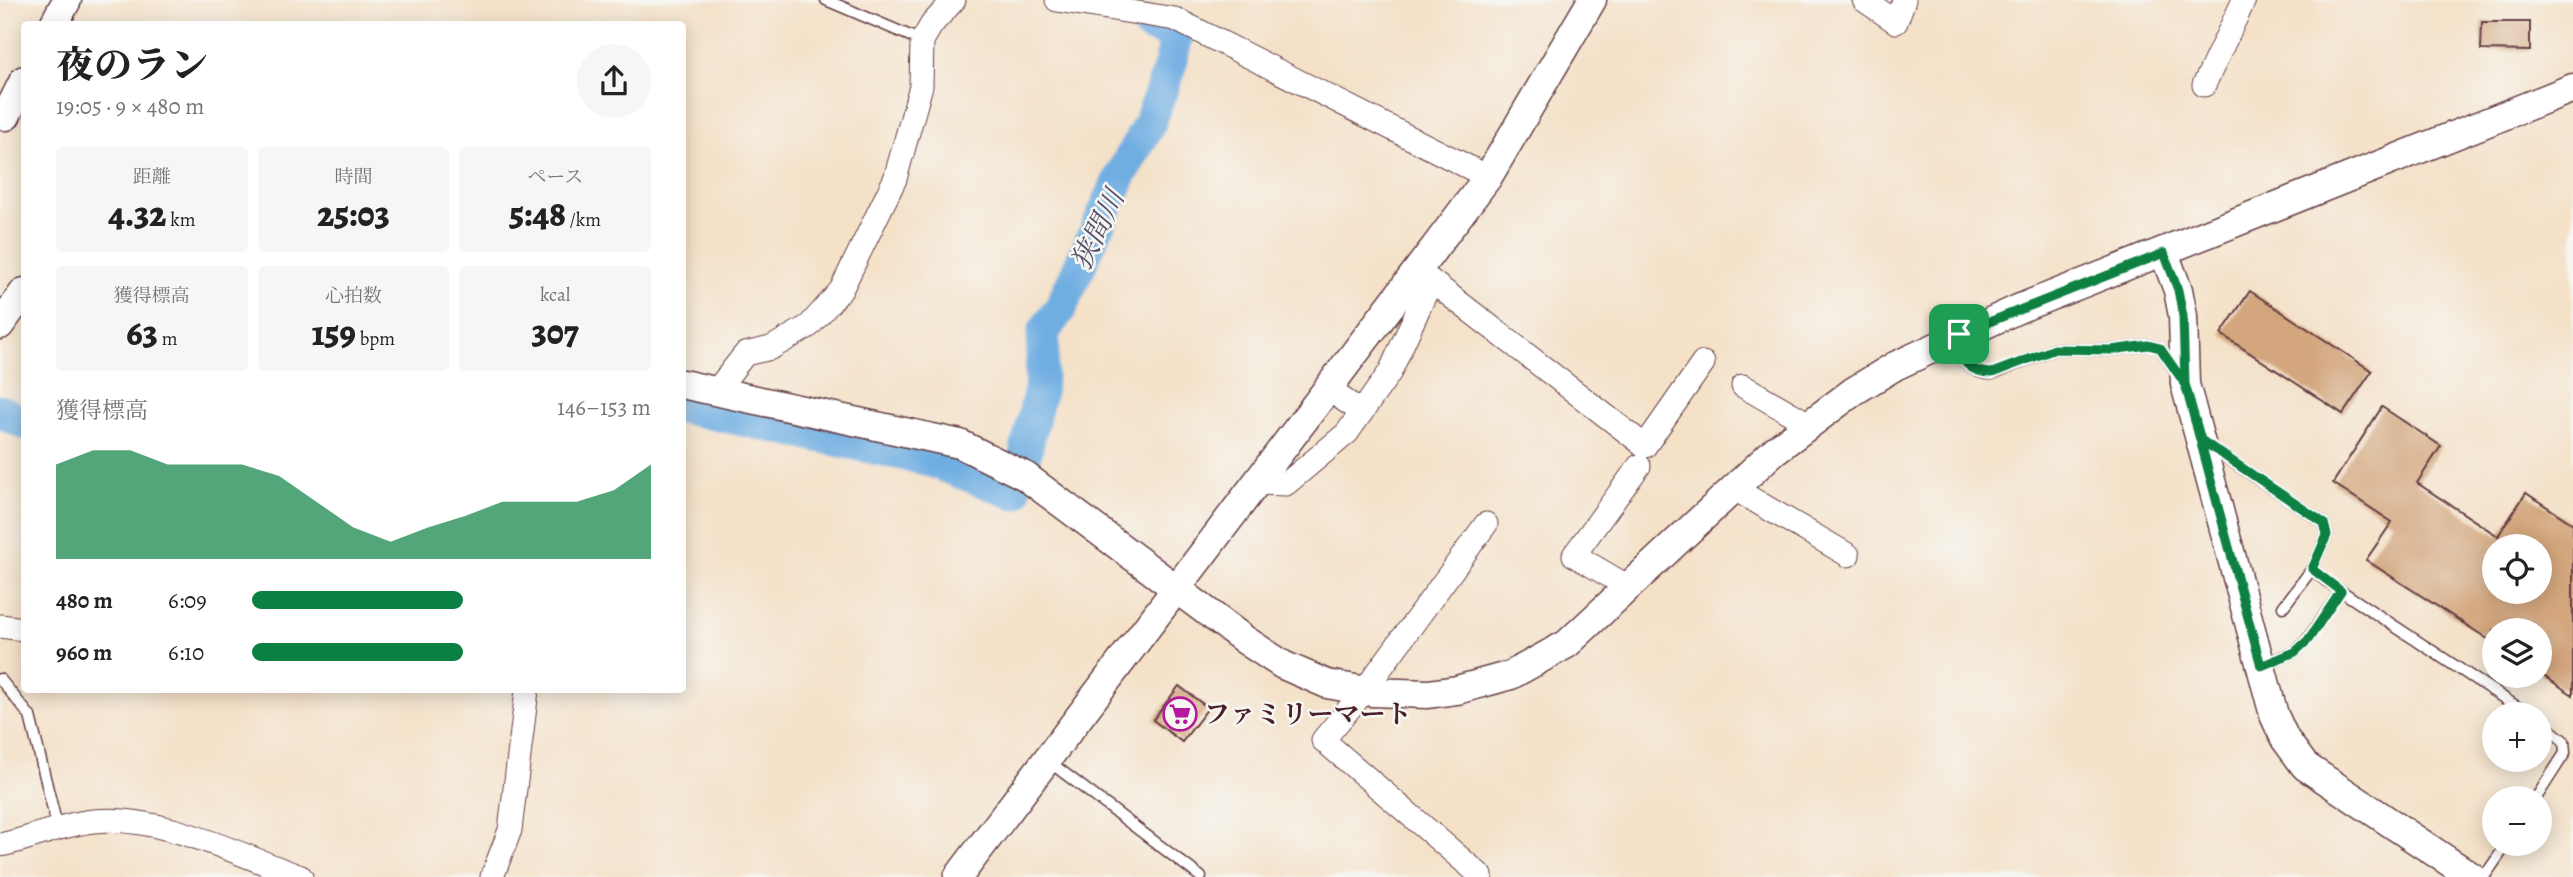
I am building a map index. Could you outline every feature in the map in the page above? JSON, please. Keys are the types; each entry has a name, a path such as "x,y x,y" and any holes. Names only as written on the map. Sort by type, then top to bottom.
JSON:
{"street":[{"path":"56,21 67,0"},
{"path":"716,391 745,354 771,348 809,326 841,290 895,178 921,86 922,41 932,24 954,0"},
{"path":"1057,0 1175,19 1488,177"},
{"path":"958,877 1326,388 1424,276 1488,177 1592,0"},
{"path":"1864,0 1896,22 1904,0"},
{"path":"2204,85 2244,0"},
{"path":"686,385 927,435 978,452 1025,476 1283,665 1327,684 1364,691 1428,694 1457,691 1511,675 1567,644 1630,588 1733,488 1809,424 1895,366 1951,338 2353,174 2573,88"},
{"path":"10,120 21,89"},
{"path":"2164,253 2178,290 2183,316 2185,384 2274,715 2285,739 2305,766 2472,877"},
{"path":"1424,276 1645,446 1703,363"},
{"path":"1256,483 1286,484 1348,433 1390,372 1424,276"},
{"path":"0,325 21,296"},
{"path":"1743,386 1809,424"},
{"path":"1326,388 1362,412"},
{"path":"1630,588 1574,555 1639,467"},
{"path":"1733,488 1848,555"},
{"path":"1481,876 1323,740 1364,691 1486,524"},
{"path":"0,626 21,629"},
{"path":"492,877 510,830 527,693"},
{"path":"0,845 57,826 128,820 170,830 301,877"}],"lane":[{"path":"826,0 922,41"},
{"path":"1951,338 1971,370 1981,373 1992,373 2055,349 2111,350 2148,345 2160,348 2185,384"},
{"path":"2201,440 2324,523 2327,535 2312,569 2283,607"},
{"path":"2312,569 2510,702"},
{"path":"2261,666 2295,652 2308,640 2341,591"},
{"path":"0,679 30,716 57,826"},
{"path":"2544,786 2565,752 2564,741 2552,731"},
{"path":"1047,760 1201,877"},
{"path":"2484,877 2499,856"}],"building":[{"path":"2482,22 2530,22 2530,51 2481,50"},
{"path":"2250,291 2372,371 2343,414 2221,334"},
{"path":"2382,407 2441,446 2417,483 2495,534 2482,534 2482,604 2552,604 2552,534 2499,534 2526,493 2573,524 2573,695 2552,681 2552,618 2482,618 2482,635 2366,560 2392,522 2333,483"},
{"name":"ファミリーマート","path":"1179,686 1208,708 1182,742 1153,720"}],"waterway":[{"name":"狭間川","path":"1025,455 1040,390 1044,331 1060,309 1122,173 1150,122 1170,66 1177,35 1149,26 1150,23"},
{"name":"狭間川","path":"686,408 926,459 1014,493 1016,485"},
{"name":"狭間川","path":"0,411 21,422"}],"place":[{"name":"ファミリーマート","path":"1180,714"}],"route":[{"path":"1959,334 1951,338 1962,359 1971,370 1981,373 1992,373 2055,349 2071,347 2111,350 2148,345 2160,348 2185,384 2261,666 2295,652 2308,640 2341,591 2312,569 2314,559 2327,535 2324,523 2201,440 2185,384 2182,364 2183,316 2178,290 2164,253 1959,334"}]}
